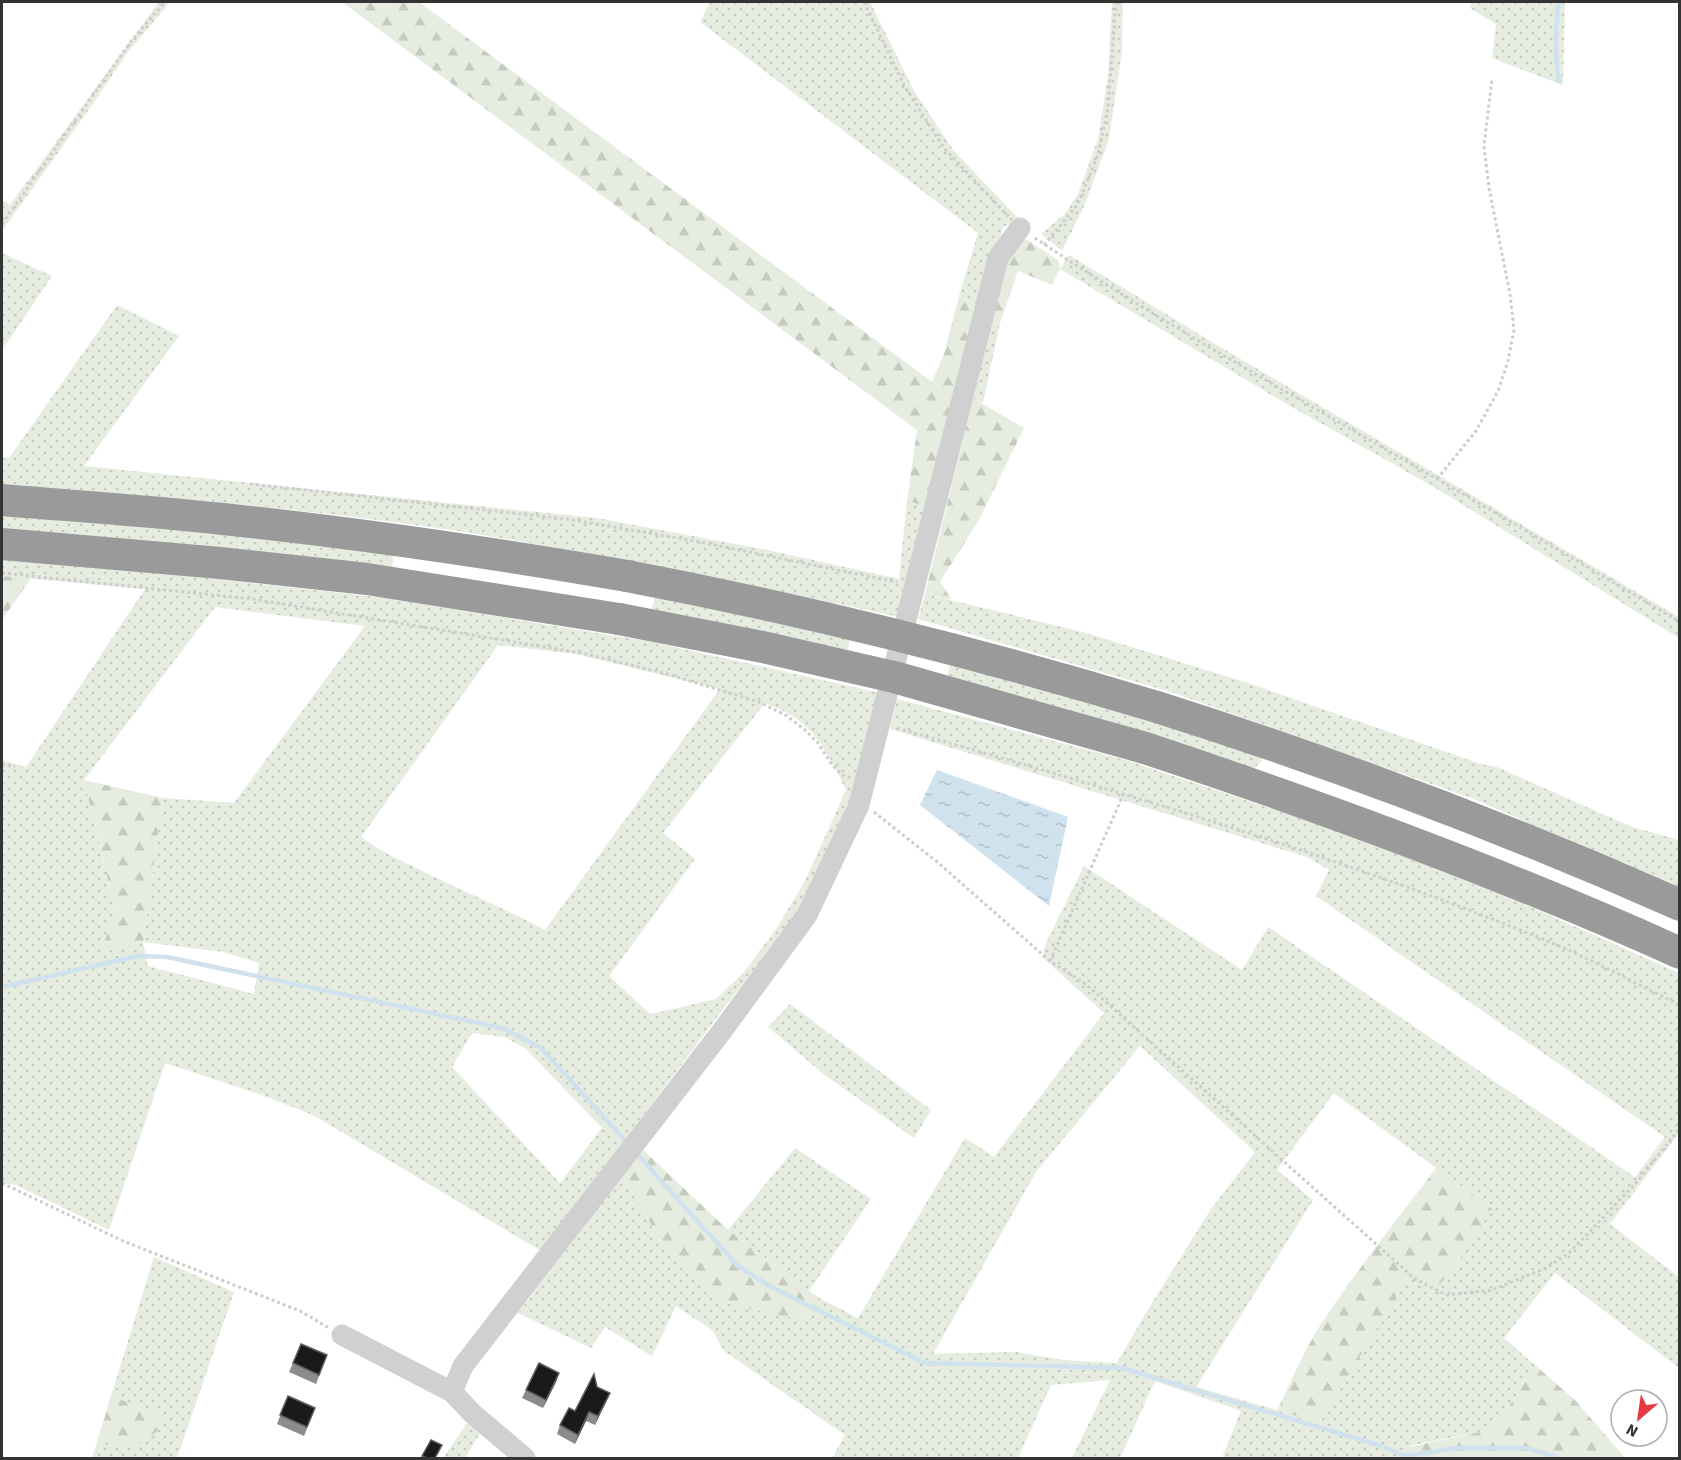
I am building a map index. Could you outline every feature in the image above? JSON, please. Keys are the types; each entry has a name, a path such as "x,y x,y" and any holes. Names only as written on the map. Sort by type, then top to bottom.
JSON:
{"highway":[{"path":"2,500 211,517 365,535 627,576 771,604 846,622 1023,667 1235,732 1392,787 1566,855 1680,905"},
{"path":"2,544 186,559 367,579 619,618 752,644 894,677 1144,748 1328,811 1477,866 1680,953"}],"street":[{"path":"452,1392 464,1366 722,1031 807,915 861,796 998,258 1020,228"},
{"path":"342,1335 452,1392 473,1414 525,1458"}],"path":[{"path":"2,224 132,40 165,2"},
{"path":"864,2 905,87 944,148 1020,228 1064,259 1190,337 1680,622"},
{"path":"1044,245 1078,204 1098,155 1108,108 1116,2"},
{"path":"1437,479 1476,431 1497,391 1508,361 1514,330 1510,294 1484,146 1492,80"},
{"path":"250,484 567,519 695,541 914,586"},
{"path":"2,573 252,599 582,653 667,674 759,702 787,717 818,743 832,765 878,814 1050,961 1087,985 1415,1279 1447,1295 1492,1290 1546,1268 1569,1253 1636,1183 1680,1128"},
{"path":"881,723 1124,794 1321,856 1542,939 1680,1005"},
{"path":"2,764 15,767"},
{"path":"1050,961 1124,794"},
{"path":"2,1183 123,1241 300,1311 342,1335"}],"green space":[{"path":"159,2 170,2 128,52 2,231 2,200 10,205"},
{"path":"342,2 419,2 932,382 944,354 959,296 982,306 933,508 907,501 917,430"},
{"path":"710,2 870,2 914,91 954,151 1020,220 1003,227 982,306 959,296 978,233 700,22"},
{"path":"1112,2 1123,2 1122,51 1109,139 1085,204 1062,251 1041,234 1065,214 1078,194 1098,139 1108,76"},
{"path":"1472,2 1565,2 1563,85 1492,58 1496,24 1470,8"},
{"path":"1027,240 1059,261 1060,269 1052,285 1018,271 1000,323 991,321 1007,258 1018,242"},
{"path":"2,253 52,276 2,350"},
{"path":"1069,255 1217,345 1679,617 1679,638 1434,487 1290,406 1060,269"},
{"path":"117,305 179,336 84,466 597,518 772,551 899,579 907,501 933,508 904,618 645,564 489,536 246,505 2,484 2,457 9,458"},
{"path":"991,321 1000,323 983,403 973,398"},
{"path":"973,398 1024,428 979,520 940,582 952,600 925,594"},
{"path":"2,510 394,550 391,572 2,535"},
{"path":"2,560 145,571 385,598 652,642 885,694 854,804 807,898 541,1251 313,1115 259,1094 165,1063 109,1230 16,1185 2,1183 2,760 26,767 145,589 2,576","holes":["215,607 365,626 234,803 163,798 143,942 101,952 115,911 84,780","498,645 576,654 720,689 545,930 397,859 361,837","765,703 782,710 807,727 831,760 846,790 805,881 776,929 745,971 716,999 650,1014 609,976 695,859 663,833","143,942 224,952 259,963 254,994 148,966","472,1033 505,1037 525,1048 602,1128 560,1183 452,1067"]},
{"path":"2,576 31,578 2,620"},
{"path":"656,591 851,634 846,655 651,613"},
{"path":"925,594 1083,632 1248,683 1481,764 1497,767 1632,827 1679,840 1679,889 1474,799 1174,693 918,619"},
{"path":"951,659 1258,751 1262,761 1250,772 946,682"},
{"path":"897,699 1129,761 1342,832 1520,902 1679,973 1679,1133 1610,1224 1679,1277 1679,1368 1555,1273 1504,1338 1536,1366 1493,1429 1409,1446 1411,1458 1222,1458 1241,1411 1155,1381 1120,1458 1072,1458 1110,1380 1051,1385 1018,1458 832,1458 845,1435 724,1351 712,1330 676,1306 652,1356 605,1327 591,1348 518,1313 574,1240 621,1173 662,1243 802,1320 819,1298 858,1318 965,1138 994,1157 1104,1013 1042,957 1046,943 1084,866 1242,970 1268,927 1635,1177 1665,1137 1316,896 1329,870 1307,857 890,729","holes":["1140,1046 1255,1152 1211,1209 1117,1363 1063,1360 1016,1352 933,1354 1036,1172","1334,1093 1492,1209 1433,1289 1410,1273 1320,1422 1196,1387 1313,1200 1277,1170"]},
{"path":"84,780 163,798 143,942 101,952 115,910"},
{"path":"790,1004 931,1110 914,1138 826,1076 768,1027"},
{"path":"641,1148 728,1230 819,1298 802,1320 723,1303 662,1243 621,1173"},
{"path":"795,1148 871,1199 809,1291 728,1230"},
{"path":"1437,1167 1492,1209 1453,1270 1434,1290 1410,1274 1320,1422 1277,1411 1303,1355 1321,1324 1363,1264"},
{"path":"154,1257 234,1292 177,1458 92,1458"},
{"path":"1536,1366 1575,1400 1609,1439 1609,1448 1616,1448 1625,1458 1411,1458 1409,1447 1493,1429"},
{"path":"111,1396 161,1415 159,1430 135,1446 97,1444"},
{"path":"467,1423 482,1430 465,1458 443,1458"}],"water":[{"path":"937,770 1068,817 1049,906 920,805"}],"building":[{"path":"301,1344 327,1355 319,1375 293,1363"},
{"path":"539,1363 559,1373 546,1400 526,1390"},
{"path":"594,1374 597,1387 610,1393 598,1416 589,1412 578,1435 560,1425 569,1408 575,1411"},
{"path":"288,1396 315,1408 307,1427 280,1415"},
{"path":"431,1440 442,1445 435,1458 427,1458 422,1456"}],"waterway":[{"path":"1559,2 1556,41 1559,81"},
{"path":"2,987 138,956 167,957 502,1028 541,1048 624,1139"},
{"path":"637,1154 737,1265 769,1286 925,1363 1122,1368 1378,1445 1406,1456 1456,1448 1526,1448 1559,1458"}]}
